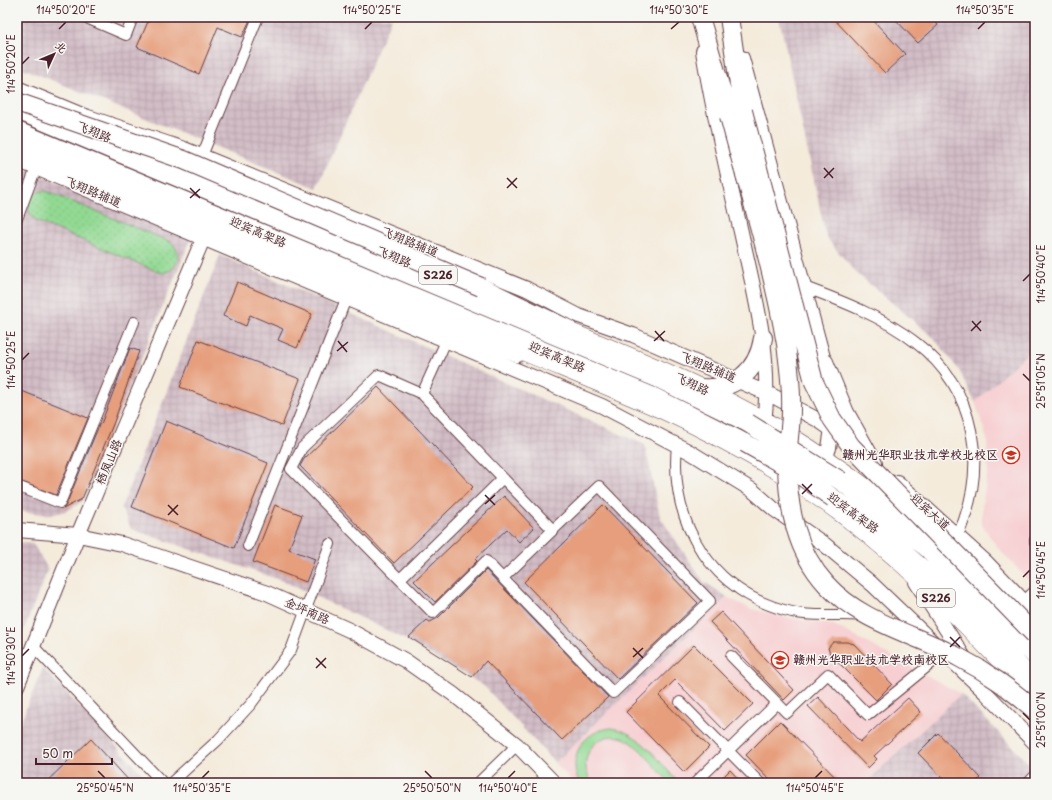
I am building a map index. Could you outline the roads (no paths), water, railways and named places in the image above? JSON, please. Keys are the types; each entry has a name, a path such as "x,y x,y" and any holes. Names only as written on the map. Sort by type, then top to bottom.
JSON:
{"highway":[{"path":"699,17 736,113 814,382 832,419 851,446 1035,635"},
{"path":"729,17 736,113 786,344 791,399 788,465 789,500 795,530 808,561 827,585 852,606 882,624 959,657 1003,682 1035,710"},
{"path":"17,101 184,160 481,287 570,330"},
{"name":"迎宾高架路","path":"17,110 659,379 748,424 841,481 885,514 934,555 996,614 1035,656"},
{"name":"迎宾高架路","path":"17,131 654,397 745,443 794,471 874,528 916,562 984,626 1035,683"},
{"path":"17,148 400,310 561,369"},
{"path":"701,388 719,388 738,380 755,364 759,356 762,338"},
{"path":"824,362 845,413 869,458 901,503 936,542"}],"main road":[{"name":"飞翔路","path":"17,101 570,330 701,388 765,420 848,473"},
{"name":"S226","path":"17,141 651,406 757,461 828,506 908,570 974,634 1035,700"},
{"name":"迎宾大道","path":"848,473 893,506 936,542 1035,640"}],"street":[{"path":"84,17 126,34 133,17"},
{"path":"202,156 258,17"},
{"path":"699,17 713,110 753,285 762,338 766,393 765,420 757,461"},
{"path":"732,17 755,110 804,286 831,391 832,430 826,458 810,494"},
{"name":"飞翔路辅道","path":"17,88 82,115 202,156 527,289 579,316 633,335 738,380 818,420"},
{"name":"飞翔路辅道","path":"17,160 602,406 727,473 752,490 775,510 824,544 846,562 929,638"},
{"path":"17,219 36,168"},
{"name":"栖凤山路","path":"17,686 78,535 204,239"},
{"path":"804,286 855,307 903,333 928,352 952,382 968,417 972,432 975,462 975,478 969,508 957,536"},
{"path":"248,546 346,299"},
{"path":"17,486 60,503 134,322"},
{"path":"422,394 446,341"},
{"path":"503,578 599,486 710,601 613,693 486,561 433,613 291,469 302,448 379,375 422,394 553,530"},
{"name":"迎宾大道","path":"818,420 869,458 957,536 1035,613"},
{"path":"677,446 677,490 680,504 690,532 701,552 715,569 738,589 765,604 794,613 872,617 902,625 929,638 1035,743"},
{"path":"400,579 503,478"},
{"name":"金坪南路","path":"17,530 78,535 122,544 267,593 349,630 406,661 453,694 517,745 554,783"},
{"path":"936,542 1035,617"},
{"path":"171,783 218,740 251,704 291,650 330,544"},
{"path":"908,570 987,694"},
{"path":"1024,601 1035,590"},
{"path":"33,646 163,783"},
{"path":"731,656 787,713 828,674 868,715 944,653"},
{"path":"680,702 760,783"},
{"path":"695,783 777,703"},
{"path":"478,783 517,745"},
{"path":"1028,783 1035,776"}],"place":[{"name":"赣州光华职业技术学校北校区","path":"1011,455"},
{"name":"赣州光华职业技术学校南校区","path":"780,660"}]}
